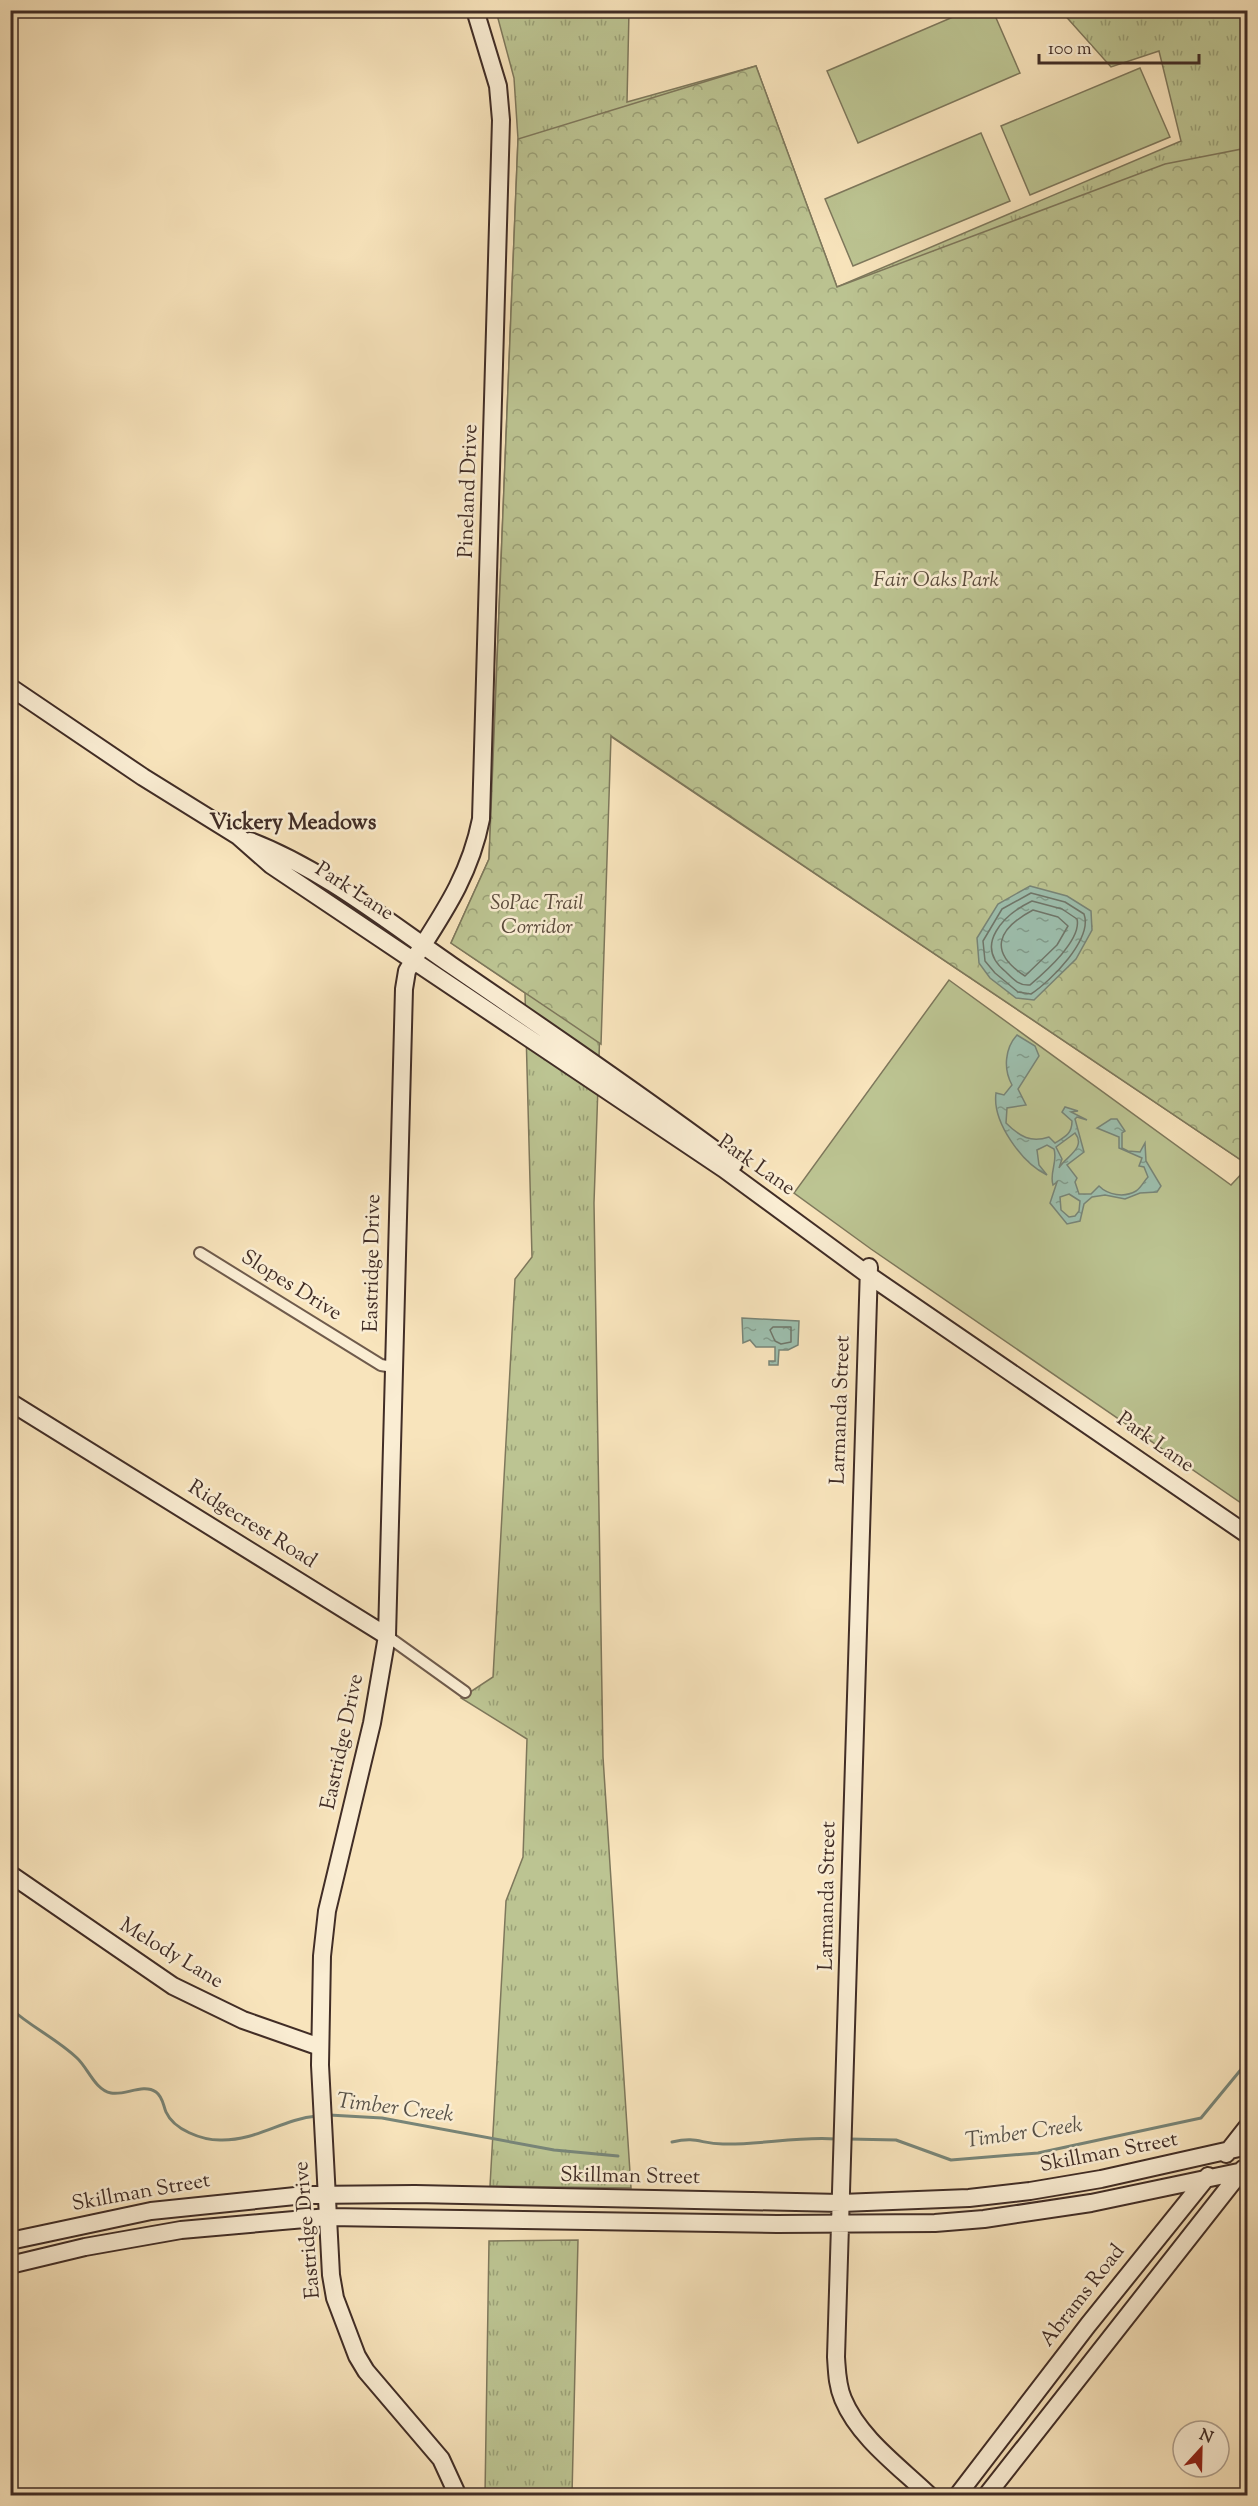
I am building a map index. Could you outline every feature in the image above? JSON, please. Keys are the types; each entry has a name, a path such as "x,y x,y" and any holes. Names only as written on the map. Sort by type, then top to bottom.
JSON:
{"main road":[{"name":"Pineland Drive","path":"418,952 455,894 471,861 481,819 483,789 501,120 498,86 475,10"},
{"name":"Park Lane","path":"10,687 143,777 238,836 278,851 601,1088 705,1150 869,1269 1248,1521"},
{"name":"Park Lane","path":"418,952 611,1074 705,1150"},
{"name":"Eastridge Drive","path":"418,952 407,971 402,1005 387,1636 372,1723 324,1930 320,2065 335,2298 348,2337 366,2371 441,2459 458,2496"},
{"path":"601,1088 611,1074"},
{"name":"Park Lane","path":"869,1269 891,1290 1248,1534"},
{"name":"Larmanda Street","path":"869,1269 836,2357 838,2384 843,2398 868,2436 930,2496"},
{"path":"866,1318 878,1297 891,1290"},
{"name":"Ridgecrest Road","path":"10,1402 387,1636"},
{"name":"Melody Lane","path":"10,1874 173,1986 243,2020 320,2047"},
{"name":"Abrams Road","path":"957,2496 1083,2331 1248,2126"},
{"name":"Skillman Street","path":"10,2241 80,2225 187,2206 327,2194 841,2203 969,2198 1030,2192 1248,2146"},
{"path":"986,2496 1245,2169"},
{"name":"Skillman Street","path":"10,2265 85,2247 218,2224 328,2217 840,2225 924,2224 984,2219 1091,2203 1206,2180 1245,2169"},
{"path":"80,2225 85,2247"},
{"path":"1083,2331 1102,2347"}],"street":[{"name":"Slopes Drive","path":"200,1253 381,1365 393,1367"},
{"name":"Ridgecrest Road","path":"387,1636 465,1692"}],"green space":[{"name":"Fair Oaks Park","path":"496,11 629,11 627,102 756,66 837,287 1181,141 1159,51 1111,67 1061,11 1247,11 1247,1164 610,736 594,1203 603,1757 631,2188 490,2186 506,1901 523,1857 527,1739 461,1698 493,1677 515,1279 532,1257 525,993 451,943 489,859 518,139 514,78"},
{"path":"967,11 993,11 1020,73 858,143 827,71"},
{"name":"Fair Oaks Park","path":"756,66 837,287 1165,164 1247,148 1247,1164 611,736 601,1044 451,943 489,859 518,139"},
{"path":"1140,68 1170,137 1030,195 1001,126"},
{"path":"981,133 1010,201 853,266 825,199"},
{"path":"949,980 1231,1185 1247,1168 1247,1507 871,1249 794,1193"},
{"path":"578,2240 572,2495 485,2495 489,2241"}],"water":[{"path":"1030,886 1067,896 1091,911 1092,930 1076,959 1034,1000 1016,998 990,978 979,963 977,938 998,904"},
{"path":"1017,1035 1035,1046 1039,1056 1018,1089 1026,1105 1007,1108 1006,1123 1026,1138 1049,1137 1055,1143 1065,1137 1071,1129 1072,1121 1062,1112 1065,1107 1078,1111 1071,1112 1087,1120 1077,1117 1075,1119 1084,1152 1067,1165 1077,1178 1075,1182 1079,1194 1091,1194 1099,1186 1111,1193 1121,1195 1138,1190 1148,1177 1144,1167 1139,1166 1142,1158 1119,1148 1119,1137 1097,1128 1111,1119 1117,1119 1125,1131 1122,1133 1122,1148 1140,1152 1145,1143 1146,1161 1161,1186 1157,1192 1140,1193 1125,1199 1105,1195 1092,1197 1084,1204 1080,1221 1067,1224 1050,1203 1057,1182 1053,1185 1054,1149 1047,1145 1037,1150 1039,1165 1047,1175 1037,1169 1019,1151 1004,1129 999,1116 996,1093 1004,1095 1012,1085 1006,1066 1013,1040","holes":["1075,1133 1078,1138 1077,1148 1059,1168 1062,1159 1056,1147","1069,1194 1080,1201 1079,1211 1075,1216 1069,1217 1061,1210 1060,1197"]},
{"path":"742,1318 799,1321 798,1345 788,1350 779,1350 778,1365 769,1365 769,1361 775,1361 775,1347 756,1347 750,1340 743,1343"}],"waterway":[{"name":"Timber Creek","path":"10,2008 69,2051 81,2062 100,2088 111,2093 140,2089 156,2092 175,2124 197,2136 213,2140 246,2137 292,2121 317,2116"},
{"name":"Timber Creek","path":"849,2139 896,2140 951,2160 1038,2153 1201,2118 1248,2061"},
{"name":"Timber Creek","path":"329,2115 382,2118 554,2150 618,2156"},
{"name":"Timber Creek","path":"672,2142 693,2140 715,2144 737,2144 836,2139"}],"district":[{"name":"Vickery Meadows","path":"293,824"}],"park label":[{"name":"SoPac Trail Corridor","path":"537,916"}]}
